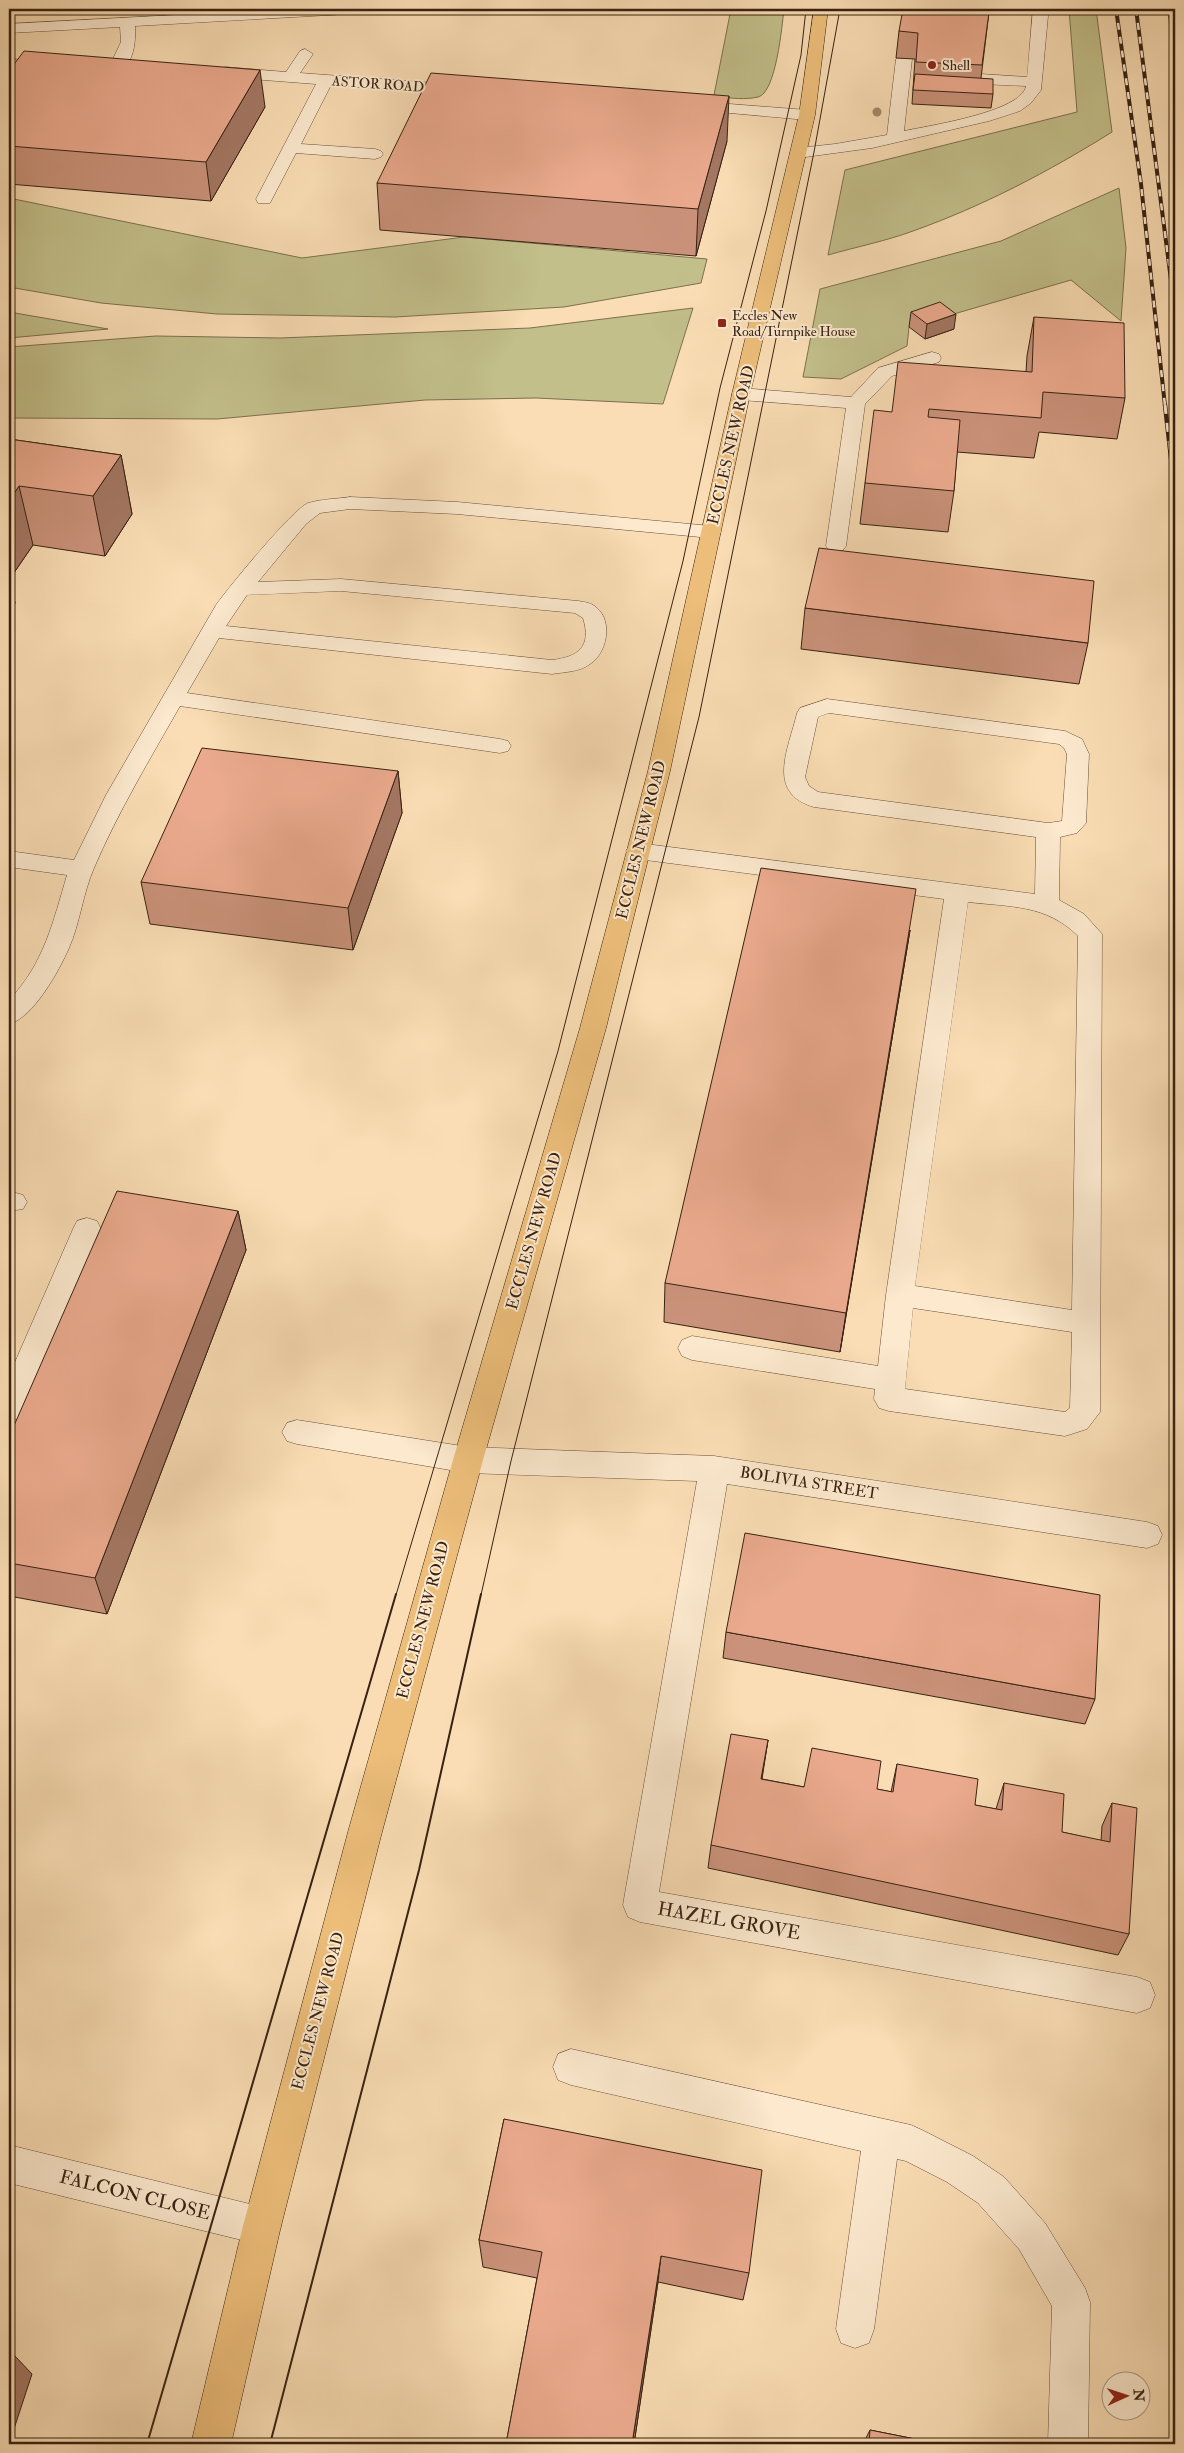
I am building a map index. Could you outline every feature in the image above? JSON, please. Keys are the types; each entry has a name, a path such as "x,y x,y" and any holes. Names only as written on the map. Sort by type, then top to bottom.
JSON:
{"main road":[{"name":"ECCLES NEW ROAD","path":"211,2444 262,2226 365,1832 468,1460 593,1028 659,771 742,394 807,115 821,9"}],"street":[{"path":"9,29 365,9"},
{"path":"798,153 836,150 895,138 1014,108 1027,100 1033,90 1041,16 1040,9"},
{"path":"118,65 129,42 127,22"},
{"path":"290,77 305,54"},
{"path":"895,138 904,59"},
{"path":"9,66 66,62"},
{"path":"101,64 137,66"},
{"name":"ASTOR ROAD","path":"214,72 473,90"},
{"path":"981,79 1034,82"},
{"path":"264,199 326,80"},
{"path":"680,106 807,115"},
{"path":"292,148 375,154"},
{"path":"836,546 856,403 885,372 932,358"},
{"path":"742,394 856,403"},
{"path":"9,1015 32,991 57,948 81,869 118,795 226,604 299,520 314,508 350,503 457,508 711,532"},
{"path":"212,631 552,667 574,664 586,656 597,630 596,620 586,609 560,605 341,585 239,589"},
{"path":"174,698 500,746"},
{"path":"827,706 843,707 1065,738 1074,744 1078,754 1074,823 1069,828 1048,831 814,799 804,795 796,787 794,777 808,713 827,706"},
{"path":"1046,904 1048,831"},
{"path":"638,850 957,892 1046,904 1064,910 1090,934 1084,1412 1076,1420 1066,1424 889,1399 900,1295 957,892"},
{"path":"9,859 81,869"},
{"path":"9,1409 87,1228"},
{"path":"900,1295 1085,1323"},
{"path":"692,1348 892,1380"},
{"name":"BOLIVIA STREET","path":"297,1432 468,1460 714,1469 1147,1535"},
{"name":"HAZEL GROVE","path":"714,1469 640,1905 1136,1995"},
{"path":"571,2067 911,2144 960,2169 991,2190 1032,2236 1071,2302 1068,2444"},
{"path":"855,2328 881,2138"},
{"name":"FALCON CLOSE","path":"9,2164 262,2226"}],"shaded area":[{"path":"731,9 784,9 774,72 764,93 758,97 738,99 714,95"},
{"path":"1069,9 1096,9 1112,132 1064,161 965,211 903,235 828,255 845,170 1077,112"},
{"path":"1167,9 1175,9 1175,87 1169,19"},
{"path":"1119,188 1126,248 1121,321 1071,280 909,327 907,346 841,379 803,377 820,289 1001,241"},
{"path":"9,198 302,258 464,237 707,259 701,283 564,307 395,317 217,314 101,303 9,287"},
{"path":"693,308 663,404 536,398 425,400 217,419 9,418 9,347 156,336 280,338 530,328"},
{"path":"9,312 108,329 9,338"}],"building":[{"path":"903,9 989,12 982,65 916,62 918,33 899,31"},
{"path":"24,51 260,70 206,162 9,146 9,71"},
{"path":"431,73 729,96 698,209 377,183"},
{"path":"915,74 993,79 993,94 913,90"},
{"path":"940,302 956,314 927,324 911,312"},
{"path":"1034,317 1124,323 1125,398 1043,392 1041,418 929,409 928,417 960,420 954,491 865,483 874,410 892,412 898,362 1032,372"},
{"path":"9,439 121,455 93,496 19,486 9,501"},
{"path":"819,548 1094,581 1088,643 805,608"},
{"path":"202,748 398,771 348,908 141,882"},
{"path":"761,868 916,889 846,1313 665,1283"},
{"path":"117,1191 238,1211 95,1578 9,1563 9,1437"},
{"path":"745,1533 1100,1595 1095,1699 726,1632"},
{"path":"731,1734 768,1740 761,1779 804,1787 812,1748 881,1761 877,1789 893,1792 897,1764 978,1779 975,1805 1002,1810 1004,1783 1064,1794 1062,1832 1110,1842 1112,1803 1137,1808 1129,1934 711,1845"},
{"path":"504,2119 762,2170 749,2273 661,2256 632,2444 506,2444 542,2252 479,2240"},
{"path":"9,2353 14,2355 9,2370"},
{"path":"870,2430 940,2444 869,2444"}],"tram line":[{"path":"396,1595 558,1051 683,561 720,388 766,211 801,55 806,9"},
{"path":"481,1595 511,1461 699,717 814,152 840,9"},
{"path":"147,2444 396,1594"},
{"path":"270,2444 419,1870 481,1594"}],"railway":[{"path":"1116,9 1141,184 1165,406"},
{"path":"1136,9 1175,311"},
{"path":"1165,405 1175,493"}],"place":[{"name":"Shell","path":"932,65"},
{"name":"Eccles New Road/Turnpike House","path":"722,323"}]}
